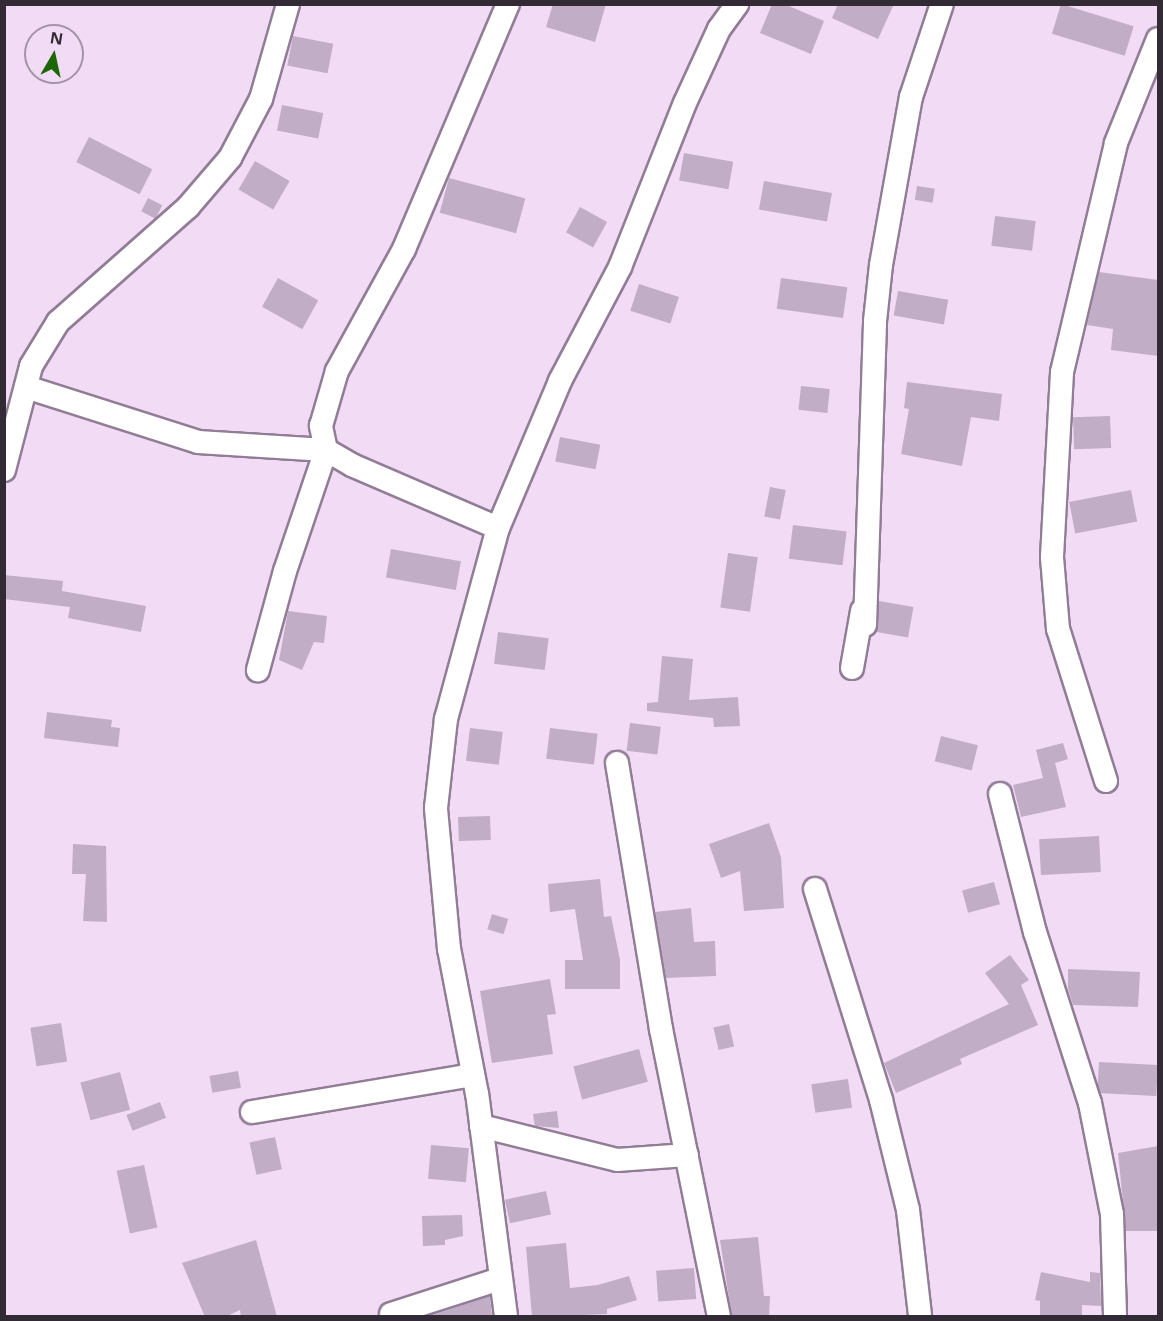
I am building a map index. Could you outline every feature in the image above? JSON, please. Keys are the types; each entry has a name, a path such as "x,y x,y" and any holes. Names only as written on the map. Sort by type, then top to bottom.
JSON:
{"street":[{"path":"4,470 31,366 58,322 188,207 230,158 261,99 288,4"},
{"path":"258,670 285,571 326,450 321,426 337,371 404,249 508,4"},
{"path":"506,1317 481,1126 449,949 436,808 446,718 498,528 560,381 620,267 685,103 719,29 737,4"},
{"path":"865,625 875,321 881,265 911,97 942,4"},
{"path":"1106,781 1058,629 1052,558 1062,372 1116,143 1158,39"},
{"path":"26,387 198,442 326,450 352,465 498,528"},
{"path":"852,668 866,581"},
{"path":"617,763 661,1029 719,1317"},
{"path":"1000,794 1035,932 1090,1103 1112,1214 1115,1317"},
{"path":"814,889 881,1100 902,1188 920,1317"},
{"path":"252,1112 473,1075"},
{"path":"481,1126 617,1160 687,1155"},
{"path":"391,1314 500,1279"}],"building":[{"path":"553,4 606,4 595,42 546,27"},
{"path":"772,4 784,4 824,21 811,54 760,33"},
{"path":"838,4 894,4 878,39 832,18"},
{"path":"1061,4 1134,26 1125,56 1052,34"},
{"path":"293,36 333,44 328,73 287,65"},
{"path":"282,105 323,113 318,139 277,131"},
{"path":"89,137 152,169 140,194 76,162"},
{"path":"684,153 733,162 728,189 679,181"},
{"path":"255,161 290,181 273,210 238,190"},
{"path":"449,178 525,198 516,233 440,213"},
{"path":"764,181 832,193 827,222 759,210"},
{"path":"917,186 935,189 933,203 915,200"},
{"path":"148,198 162,205 155,219 141,211"},
{"path":"580,207 607,222 593,247 566,232"},
{"path":"995,216 1036,221 1032,251 991,246"},
{"path":"1099,272 1158,280 1158,356 1111,350 1113,329 1087,325"},
{"path":"278,278 318,300 302,329 262,307"},
{"path":"781,278 847,287 843,318 777,309"},
{"path":"639,284 679,297 670,324 630,311"},
{"path":"898,291 948,300 944,324 894,316"},
{"path":"907,382 1002,394 999,421 971,417 962,466 901,454 909,409 904,408"},
{"path":"801,386 830,389 827,413 798,410"},
{"path":"1110,416 1111,448 1074,449 1073,417"},
{"path":"560,437 600,445 595,469 555,462"},
{"path":"770,487 786,490 780,520 764,516"},
{"path":"1131,490 1137,521 1075,533 1069,502"},
{"path":"793,525 847,532 842,565 789,559"},
{"path":"391,549 461,561 456,590 386,578"},
{"path":"728,553 758,557 750,612 720,607"},
{"path":"4,575 63,581 62,591 146,606 141,632 68,618 70,607 4,599"},
{"path":"879,601 913,607 908,638 874,632"},
{"path":"288,611 327,616 324,643 314,642 302,670 279,660"},
{"path":"498,632 549,638 545,670 494,664"},
{"path":"662,656 693,659 689,700 738,697 740,726 714,727 713,718 647,711 647,703 658,702"},
{"path":"47,712 112,720 111,727 120,728 118,747 44,738"},
{"path":"630,723 661,727 657,755 627,751"},
{"path":"470,728 503,732 499,765 466,761"},
{"path":"550,728 598,734 594,765 546,759"},
{"path":"941,736 978,745 972,770 935,761"},
{"path":"1063,743 1068,759 1055,763 1066,807 1021,817 1013,785 1043,778 1036,750"},
{"path":"490,816 491,840 459,841 458,817"},
{"path":"769,823 781,857 784,908 744,911 740,871 721,878 709,844"},
{"path":"1099,836 1101,872 1041,875 1039,839"},
{"path":"73,844 106,846 107,922 83,921 86,874 72,874"},
{"path":"600,879 604,917 611,916 620,960 620,989 565,989 565,960 583,960 575,909 550,912 548,884"},
{"path":"994,882 1000,904 968,913 962,891"},
{"path":"691,908 694,942 715,941 716,976 666,978 655,912"},
{"path":"492,914 508,919 504,934 487,929"},
{"path":"1010,955 1029,980 1021,985 1038,1025 960,1059 962,1064 896,1093 884,1063 1009,1004 985,973"},
{"path":"1068,969 1140,972 1138,1007 1073,1005 1068,989"},
{"path":"550,979 556,1014 547,1015 553,1054 492,1063 480,991"},
{"path":"61,1023 67,1062 36,1066 30,1028"},
{"path":"729,1024 734,1046 719,1050 713,1028"},
{"path":"639,1049 648,1082 582,1099 573,1067"},
{"path":"1099,1062 1158,1065 1156,1096 1097,1093"},
{"path":"238,1071 241,1088 212,1093 209,1076"},
{"path":"120,1072 130,1110 90,1120 80,1083"},
{"path":"848,1079 852,1108 815,1113 811,1084"},
{"path":"160,1102 166,1118 132,1131 126,1115"},
{"path":"557,1111 559,1128 535,1126 533,1114"},
{"path":"275,1137 282,1169 256,1175 250,1142"},
{"path":"431,1145 469,1148 466,1182 428,1179"},
{"path":"1158,1146 1158,1231 1126,1231 1118,1153"},
{"path":"144,1165 157,1228 130,1233 117,1171"},
{"path":"546,1191 551,1214 510,1223 505,1200"},
{"path":"462,1215 463,1236 445,1240 445,1245 423,1246 422,1216"},
{"path":"758,1237 764,1296 770,1296 769,1317 732,1317 720,1240"},
{"path":"256,1240 277,1317 241,1317 240,1310 225,1317 205,1317 182,1263"},
{"path":"566,1243 570,1288 598,1285 629,1276 637,1300 607,1309 607,1314 532,1317 526,1247"},
{"path":"694,1268 696,1299 658,1302 656,1271"},
{"path":"1041,1272 1090,1282 1090,1272 1100,1273 1101,1306 1082,1305 1082,1317 1040,1317 1040,1301 1035,1300"},
{"path":"490,1296 492,1317 427,1317"}]}
